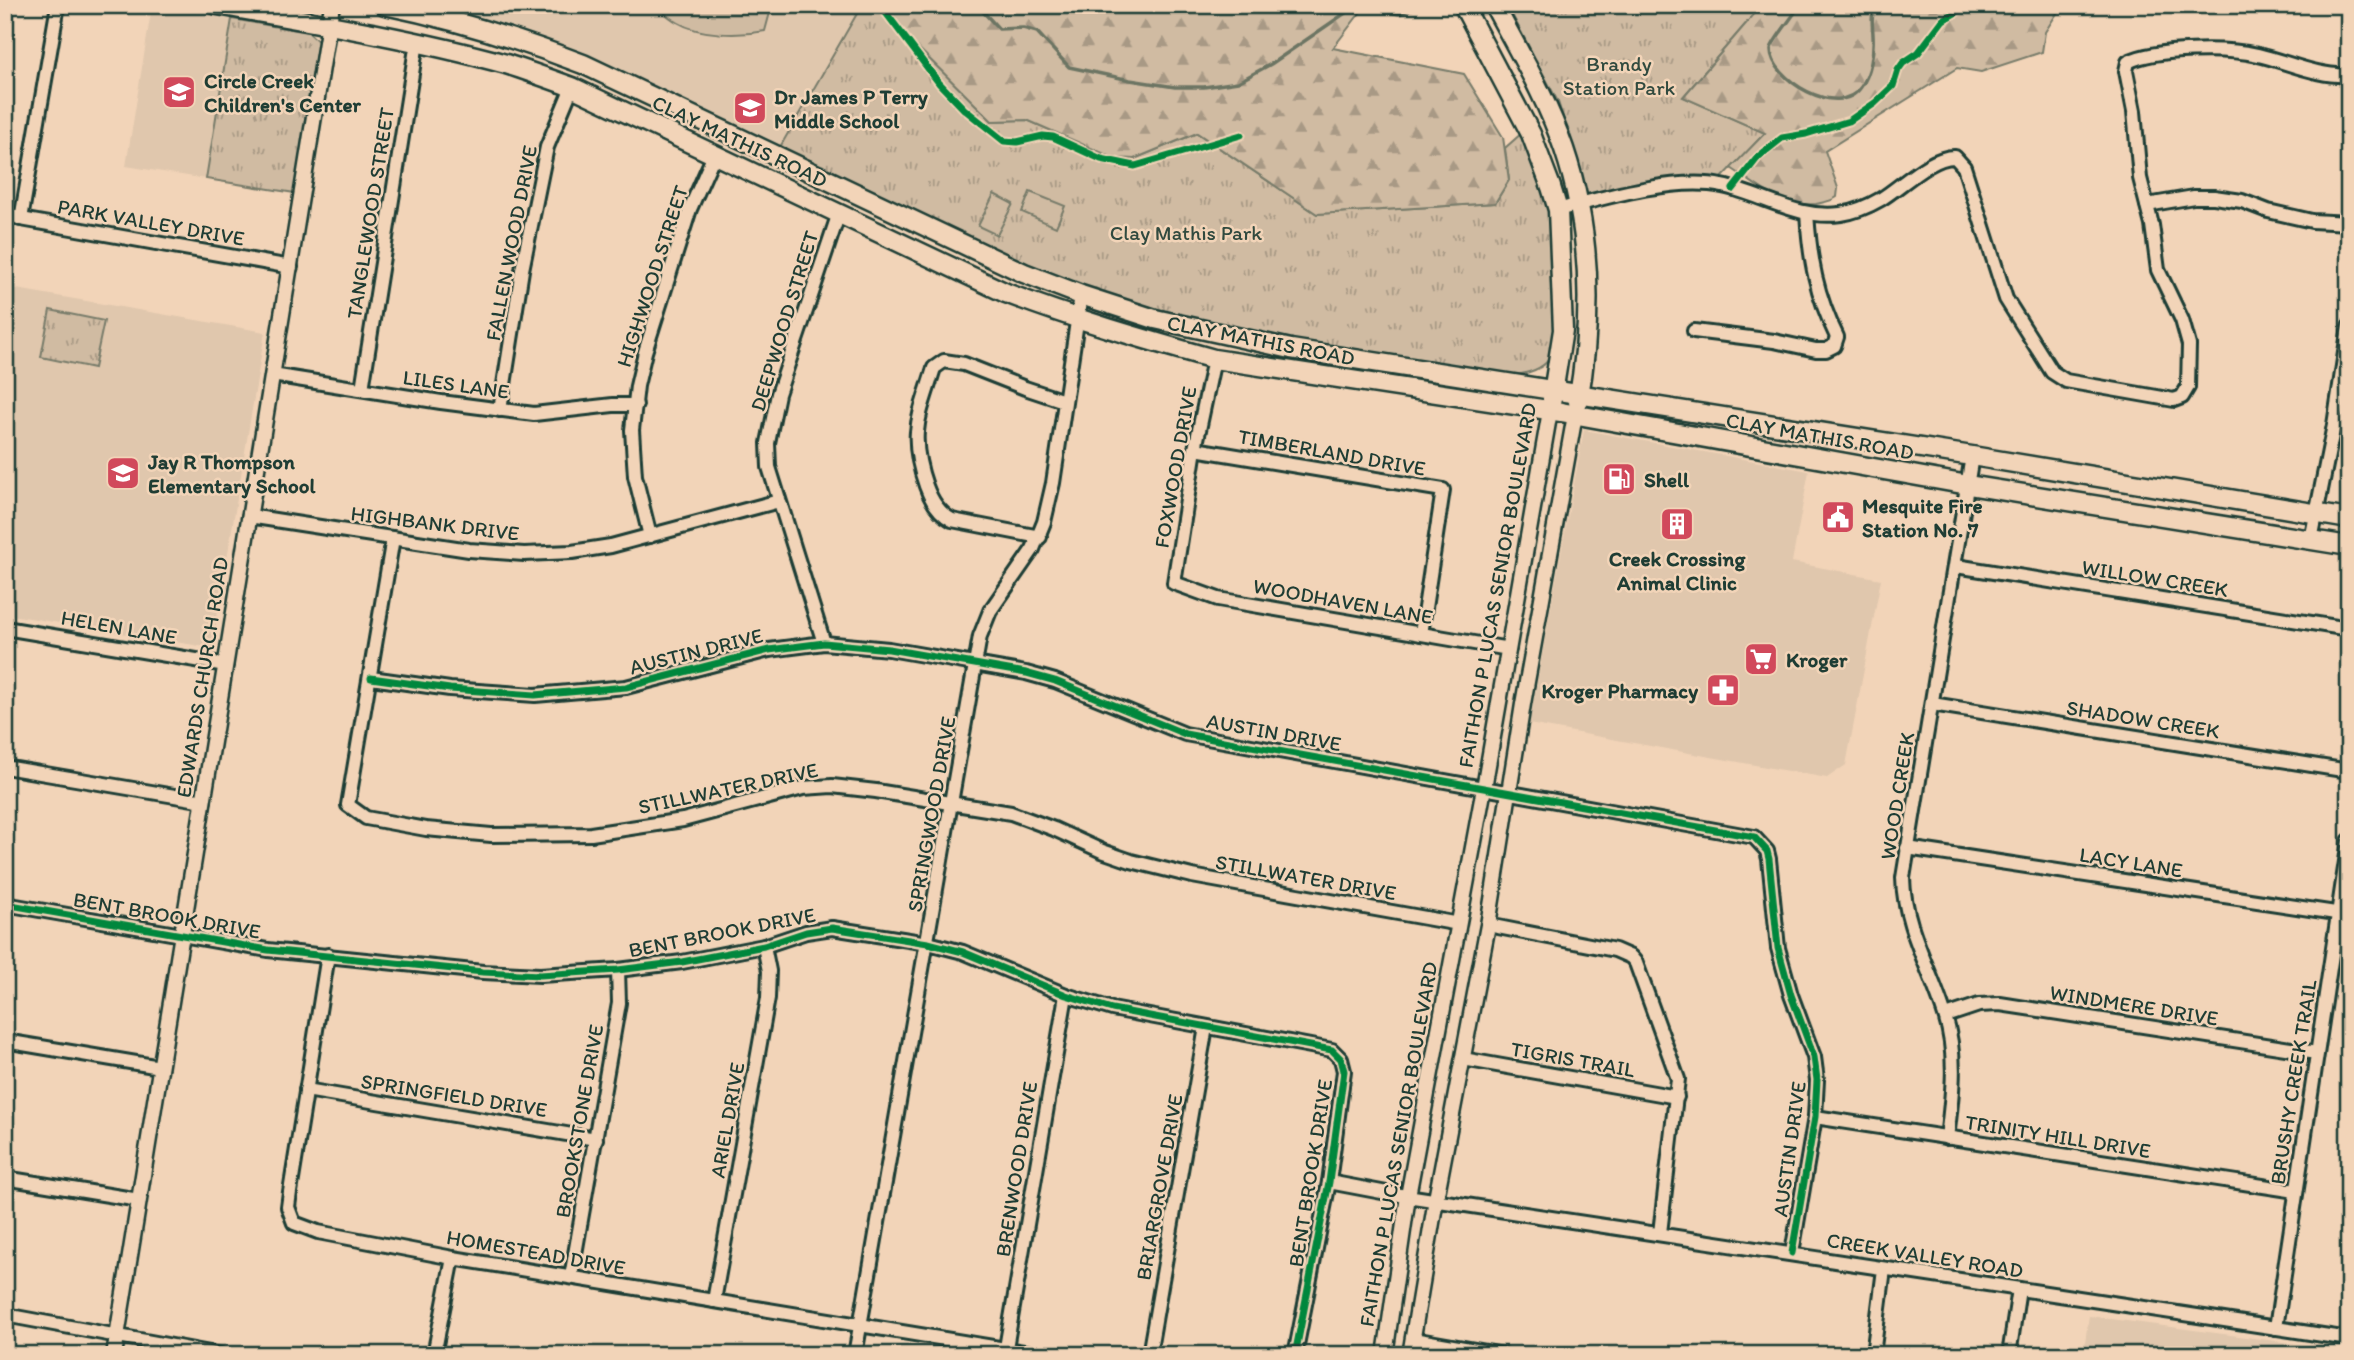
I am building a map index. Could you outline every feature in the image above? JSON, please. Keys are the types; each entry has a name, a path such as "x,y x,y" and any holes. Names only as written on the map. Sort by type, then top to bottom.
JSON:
{"main road":[{"name":"CLAY MATHIS ROAD","path":"217,5 417,43 507,65 572,87 1006,293 1147,341 1214,359 1575,415 1968,485 2349,546"},
{"name":"CLAY MATHIS ROAD","path":"385,5 471,25 583,64 1024,273 1155,319 1291,349 1837,434 2349,519"},
{"name":"FAITHON P LUCAS SENIOR BOULEVARD","path":"1463,5 1534,142 1558,210 1563,330 1550,411"},
{"path":"1494,5 1555,125 1580,204 1589,301 1588,328 1575,415"},
{"path":"1726,442 1730,417"},
{"path":"1833,461 1837,434"},
{"path":"2110,507 2115,480"}],"street":[{"path":"21,219 58,5"},
{"name":"EDWARDS CHURCH ROAD","path":"114,1355 332,5"},
{"name":"TANGLEWOOD STREET","path":"362,389 417,43"},
{"path":"1558,210 1676,184 1720,185 1807,213 1843,214 1867,206 1932,163 1955,157 1964,167 2006,299 2052,372 2066,380 2174,400 2187,391 2189,381 2186,332 2160,278 2140,178 2134,111 2126,71 2128,62 2136,58 2174,52 2219,51 2255,54 2329,75 2349,75"},
{"name":"FALLEN WOOD DRIVE","path":"500,410 522,270 547,147 572,87"},
{"name":"HIGHWOOD STREET","path":"650,536 635,476 632,430 637,386 653,326 691,209 714,155"},
{"path":"2147,205 2194,197 2214,197 2242,201 2268,211 2312,221 2349,223"},
{"name":"PARK VALLEY DRIVE","path":"5,212 21,219 291,267"},
{"name":"DEEPWOOD STREET","path":"824,643 769,467 768,443 778,394 839,213"},
{"path":"1694,331 1774,341 1816,350 1826,350 1833,346 1837,337 1822,301 1809,253 1807,213"},
{"name":"SPRINGWOOD DRIVE","path":"855,1355 980,636 990,611 1040,537 1053,483 1081,295"},
{"path":"2311,540 2334,425 2349,326"},
{"name":"FOXWOOD DRIVE","path":"1174,583 1195,449 1214,359"},
{"path":"1040,537 953,520 946,516 935,504 919,466 915,440 917,422 934,368 944,361 964,364 1014,385 1064,401"},
{"name":"LILES LANE","path":"272,375 534,414 636,405"},
{"name":"FAITHON P LUCAS SENIOR BOULEVARD","path":"1385,1355 1408,1196 1484,788 1550,411"},
{"path":"1410,1355 1436,1199 1488,925 1575,415"},
{"path":"2334,425 2349,428"},
{"name":"TIMBERLAND DRIVE","path":"1195,449 1443,490 1421,634"},
{"name":"WOOD CREEK","path":"1947,1138 1953,1080 1952,1052 1945,1016 1911,925 1903,878 1972,456"},
{"name":"HIGHBANK DRIVE","path":"249,516 469,550 524,554 572,552 611,546 779,501"},
{"name":"STILLWATER DRIVE","path":"393,538 348,805 366,818 426,829 491,835 591,834 683,820 803,788 832,786 953,802 1010,813 1131,861 1192,876 1459,924"},
{"name":"WILLOW CREEK","path":"1956,566 2349,629"},
{"name":"WOODHAVEN LANE","path":"1174,583 1219,599 1508,649"},
{"path":"1515,611 1539,615"},
{"name":"HELEN LANE","path":"5,628 226,665"},
{"name":"AUSTIN DRIVE","path":"371,677 450,689 535,695 626,687 769,650 824,643 889,649 1026,673 1055,681 1185,734 1747,835 1761,844 1769,859 1778,948 1816,1067 1815,1117 1792,1253"},
{"name":"SHADOW CREEK","path":"1932,704 2349,771"},
{"path":"5,767 204,801"},
{"name":"BRUSHY CREEK TRAIL","path":"2276,1328 2317,1053 2343,914 2349,841"},
{"name":"LACY LANE","path":"1907,848 2343,914"},
{"name":"BENT BROOK DRIVE","path":"5,904 268,950 483,972 528,974 618,970 682,962 764,946 806,932 832,928 928,943 963,952 1066,995 1112,1009 1324,1048 1338,1055 1344,1071 1329,1182 1296,1355"},
{"path":"1488,925 1615,950 1631,957 1642,974 1676,1071 1678,1085 1660,1233"},
{"name":"ARIEL DRIVE","path":"714,1301 768,998 769,971 764,946"},
{"name":"HOMESTEAD DRIVE","path":"328,955 288,1207 294,1223 318,1232 453,1258 1042,1355"},
{"name":"BROOKSTONE DRIVE","path":"571,1277 619,1003 618,970"},
{"name":"BRENWOOD DRIVE","path":"1006,1348 1066,995"},
{"name":"WINDMERE DRIVE","path":"1945,1016 1979,1005 2000,1004 2317,1053"},
{"name":"BRIARGROVE DRIVE","path":"1149,1355 1206,1027"},
{"path":"5,1041 160,1067"},
{"name":"TIGRIS TRAIL","path":"1463,1059 1677,1097"},
{"name":"SPRINGFIELD DRIVE","path":"306,1090 596,1139"},
{"name":"TRINITY HILL DRIVE","path":"1815,1117 2296,1191"},
{"path":"5,1178 139,1200"},
{"name":"CREEK VALLEY ROAD","path":"1329,1182 2349,1339"},
{"path":"434,1355 453,1258"},
{"path":"1872,1355 1884,1269"},
{"path":"2009,1355 2019,1289"},
{"path":"5,1315 221,1355"},
{"path":"1413,1339 1438,1349 1504,1355"}],"shaded area":[{"name":"Dr James P Terry Middle School","path":"417,5 862,5 780,147 616,70 527,36"},
{"name":"Circle Creek Children's Center","path":"152,6 232,19 206,179 126,166"},
{"name":"Jay R Thompson Elementary School","path":"5,287 265,332 212,648 5,614"},
{"path":"1584,430 1809,471 1792,562 1881,579 1846,765 1827,778 1529,724"},
{"path":"2089,1316 2349,1351 2349,1355 2083,1355"}],"green space":[{"path":"655,5 772,5 765,31 732,34 686,27"},
{"name":"Clay Mathis Park","path":"862,5 875,5 992,121 1027,120 1114,158 1134,159 1197,133 1317,214 1495,203 1509,180 1505,148 1522,133 1547,204 1556,253 1558,303 1555,341 1549,360 1525,373 1505,376 1263,337 1091,294 896,209 780,147"},
{"path":"875,5 1366,5 1333,48 1464,74 1503,137 1509,180 1495,203 1317,214 1197,133 1134,159 1114,158 1027,120 992,121"},
{"name":"Brandy Station Park","path":"1507,5 1762,5 1683,97 1765,133 1719,181 1588,198 1558,102"},
{"path":"1762,5 2070,5 2061,7 2045,32 2042,52 1981,72 1957,68 1825,151 1838,188 1837,197 1816,204 1803,204 1792,203 1770,194 1731,168 1765,133 1683,97"},
{"path":"232,19 308,32 319,42 295,193 206,179"},
{"path":"1030,192 1065,206 1056,227 1022,212"},
{"path":"994,194 1013,204 997,235 978,226"},
{"path":"50,310 104,321 94,368 41,357"}],"waterway":[{"path":"977,5 999,29 1023,28 1037,32 1069,67 1175,87 1204,87 1238,82 1271,64 1357,5"},
{"path":"1359,5 1399,14 1421,5"},
{"path":"1800,5 1772,46 1774,61 1793,83 1807,92 1838,99 1851,96 1861,87 1867,75 1873,48 1872,16 1879,5"}],"cycle path":[{"path":"880,5 939,83 964,109 1004,141 1053,137 1101,159 1135,166 1241,135"},
{"path":"1733,189 1758,157 1782,138 1849,121 1875,103 1893,86 1903,63 1918,53 1943,20 1965,7 1986,11 1997,5"},
{"path":"371,678 450,689 535,695 626,687 769,650 824,643 889,649 1026,673 1055,681 1185,734 1754,837 1767,851 1778,948 1791,995 1814,1057 1817,1080 1815,1117 1792,1253"},
{"path":"5,904 268,950 483,972 540,975 618,970 682,962 764,946 806,932 832,928 928,943 963,952 1066,995 1112,1009 1332,1050 1341,1059 1344,1071 1329,1182 1295,1355"}],"place":[{"name":"Circle Creek Children's Center","path":"179,92"},
{"name":"Dr James P Terry Middle School","path":"750,108"},
{"name":"Jay R Thompson Elementary School","path":"123,473"},
{"name":"Shell","path":"1619,479"},
{"name":"Mesquite Fire Station No. 7","path":"1838,517"},
{"name":"Creek Crossing Animal Clinic","path":"1677,524"},
{"name":"Kroger","path":"1761,659"},
{"name":"Kroger Pharmacy","path":"1723,690"}]}
